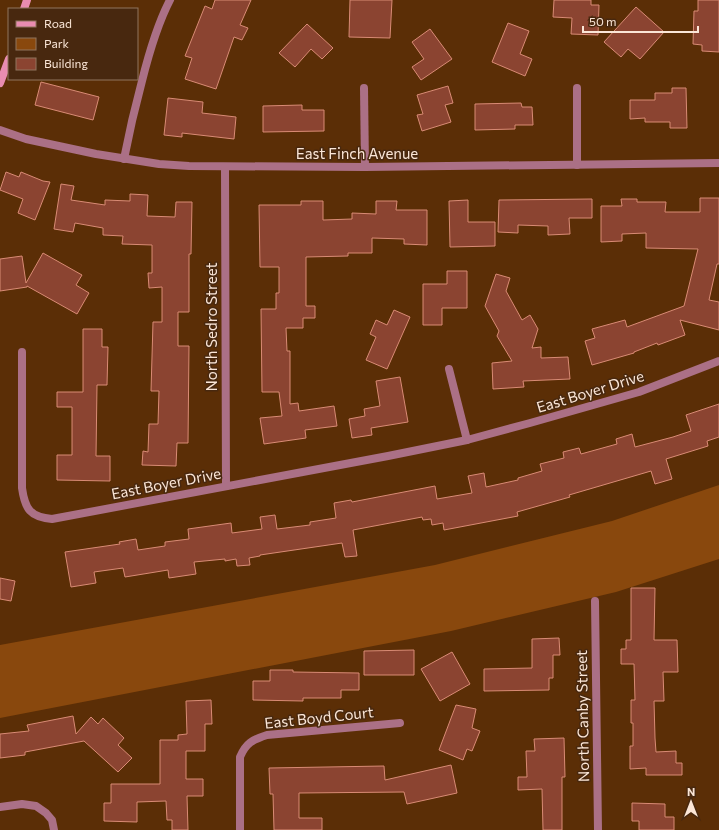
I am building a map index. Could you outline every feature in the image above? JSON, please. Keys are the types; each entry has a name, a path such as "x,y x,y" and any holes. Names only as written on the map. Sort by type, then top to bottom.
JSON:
{"street":[{"path":"124,159 148,55 161,17 170,0"},
{"path":"0,83 8,62"},
{"path":"364,88 365,167"},
{"path":"577,88 577,164"},
{"name":"East Finch Avenue","path":"0,130 26,139 124,159 159,164 225,167 365,167 719,163"},
{"name":"North Sedro Street","path":"225,167 226,486"},
{"name":"East Boyer Drive","path":"22,352 22,488 24,500 27,507 37,517 52,519 467,440 639,392 719,361"},
{"path":"449,369 467,440"},
{"name":"North Canby Street","path":"595,601 598,830"},
{"name":"East Boyd Court","path":"240,830 240,757 245,747 254,739 267,735 400,723"},
{"path":"0,807 22,804 36,806 46,813 52,820 54,830"}],"green space":[{"path":"719,485 719,559 616,592 451,631 0,718 0,645 435,565 612,521"}],"building":[{"path":"215,0 251,0 240,25 248,28 242,40 234,37 216,89 185,79 192,58 185,56 205,6 212,9"},
{"path":"350,0 392,0 390,38 349,37"},
{"path":"554,0 591,0 591,5 599,5 598,35 571,34 572,18 553,17"},
{"path":"698,0 719,0 719,52 702,51 702,45 693,44 694,11 698,11"},
{"path":"636,7 664,32 640,59 628,49 621,57 604,42"},
{"path":"508,23 529,31 520,54 532,59 525,76 492,62"},
{"path":"307,24 333,48 322,59 311,49 295,67 279,53"},
{"path":"430,29 452,59 421,80 412,67 424,59 412,42"},
{"path":"41,82 99,97 93,120 35,105"},
{"path":"448,86 453,103 445,105 451,122 422,131 417,115 423,114 417,95"},
{"path":"672,88 686,88 687,128 670,128 670,122 645,122 645,118 630,119 630,100 655,100 655,93 672,93"},
{"path":"168,98 203,102 202,113 236,117 234,139 182,133 182,137 164,135"},
{"path":"521,103 522,107 532,107 533,125 515,125 515,129 475,130 475,104"},
{"path":"302,105 302,110 324,110 324,131 263,132 263,106"},
{"path":"6,172 19,177 21,172 43,181 50,182 35,220 18,213 23,199 0,190"},
{"path":"61,184 74,186 71,200 105,205 105,200 130,201 130,194 148,195 147,216 175,217 176,202 192,202 191,254 189,254 189,312 178,312 178,346 189,346 188,443 177,443 176,466 142,465 143,451 148,452 149,424 158,424 159,391 151,391 153,322 162,322 162,287 149,288 148,273 152,273 152,245 122,244 123,236 103,235 103,228 75,223 73,232 54,229"},
{"path":"700,198 719,198 719,264 717,264 709,300 719,302 719,330 680,320 685,335 658,345 657,343 634,353 592,365 585,341 595,338 592,329 625,320 627,327 684,306 698,249 646,248 646,233 622,234 622,241 601,242 601,206 622,206 621,199 637,199 637,202 666,202 665,212 700,212"},
{"path":"592,199 592,218 569,218 570,234 548,235 548,226 518,225 518,233 498,232 499,200"},
{"path":"468,200 468,222 495,222 495,246 450,247 449,201"},
{"path":"301,201 323,201 323,220 352,219 352,213 376,214 376,201 397,201 396,210 427,210 427,245 404,244 404,239 372,238 372,253 348,253 348,256 306,257 306,306 315,306 315,318 303,318 303,328 286,328 287,351 290,351 290,404 298,403 299,411 334,406 337,426 305,430 306,438 264,444 260,418 282,416 279,392 262,392 261,309 276,309 276,293 279,293 279,267 260,267 259,205 301,205"},
{"path":"43,253 82,275 76,285 89,293 77,314 27,286 0,291 0,259 22,256 26,283"},
{"path":"447,271 467,271 467,308 442,308 442,325 423,325 423,284 447,284"},
{"path":"496,274 510,278 506,291 522,320 530,315 538,329 532,348 541,347 541,358 568,357 570,379 523,381 524,387 493,389 492,363 512,361 497,336 499,331 485,306"},
{"path":"394,310 410,317 387,369 366,360 376,337 370,334 376,320 387,325"},
{"path":"83,329 102,329 102,347 108,347 107,385 97,385 96,456 110,456 110,481 57,480 57,455 72,455 72,407 57,407 57,392 83,392"},
{"path":"400,377 408,422 371,428 372,435 352,438 349,419 365,416 364,409 380,406 376,381"},
{"path":"719,404 719,437 707,441 708,446 666,459 672,479 655,484 651,471 517,512 518,516 444,530 443,523 432,525 431,519 423,520 422,517 353,530 357,556 345,557 342,543 260,555 249,558 250,565 237,566 236,559 225,561 225,559 194,562 196,574 169,578 168,570 125,577 123,568 94,572 96,583 71,587 65,552 120,544 119,542 136,539 138,550 165,546 165,542 189,539 188,529 231,523 232,533 262,529 260,517 275,515 277,529 310,525 310,522 336,518 334,503 351,500 352,502 435,486 437,499 472,493 468,476 484,473 486,487 518,480 518,478 542,471 540,464 564,458 563,452 579,448 581,454 617,444 616,439 632,434 635,447 673,437 691,431 686,415"},
{"path":"0,578 15,581 11,601 0,599"},
{"path":"631,588 655,588 654,640 677,640 678,672 663,672 664,701 654,701 655,738 656,752 676,751 676,763 682,763 682,775 646,775 646,768 630,769 630,746 633,746 631,700 635,700 634,664 621,664 621,649 626,649 626,640 631,640"},
{"path":"559,638 560,655 553,655 553,678 549,678 549,690 484,691 484,669 532,668 532,639"},
{"path":"414,650 414,675 364,675 364,651"},
{"path":"452,652 470,684 440,701 421,669"},
{"path":"270,670 293,670 293,672 359,673 359,690 341,690 341,698 303,698 303,701 253,700 253,681 270,681"},
{"path":"211,700 212,724 205,724 205,751 186,751 186,779 203,779 203,796 187,796 188,830 172,830 172,820 167,820 166,801 137,802 137,822 104,821 104,803 111,803 111,784 160,784 160,740 178,740 178,735 187,734 186,701"},
{"path":"456,705 476,709 472,728 480,731 472,751 467,749 463,760 439,750"},
{"path":"73,716 76,734 91,717 98,724 103,718 124,738 118,745 132,758 118,772 84,741 25,752 25,755 0,758 0,734 29,731 27,725"},
{"path":"564,738 565,777 562,777 562,830 543,830 542,789 518,790 518,777 527,777 526,751 535,751 534,739"},
{"path":"451,765 457,793 407,804 404,792 299,793 299,818 322,818 322,830 274,830 273,794 270,794 269,768 384,766 385,780"},
{"path":"632,803 665,804 665,817 674,817 674,830 639,830 639,821 632,821"}]}
